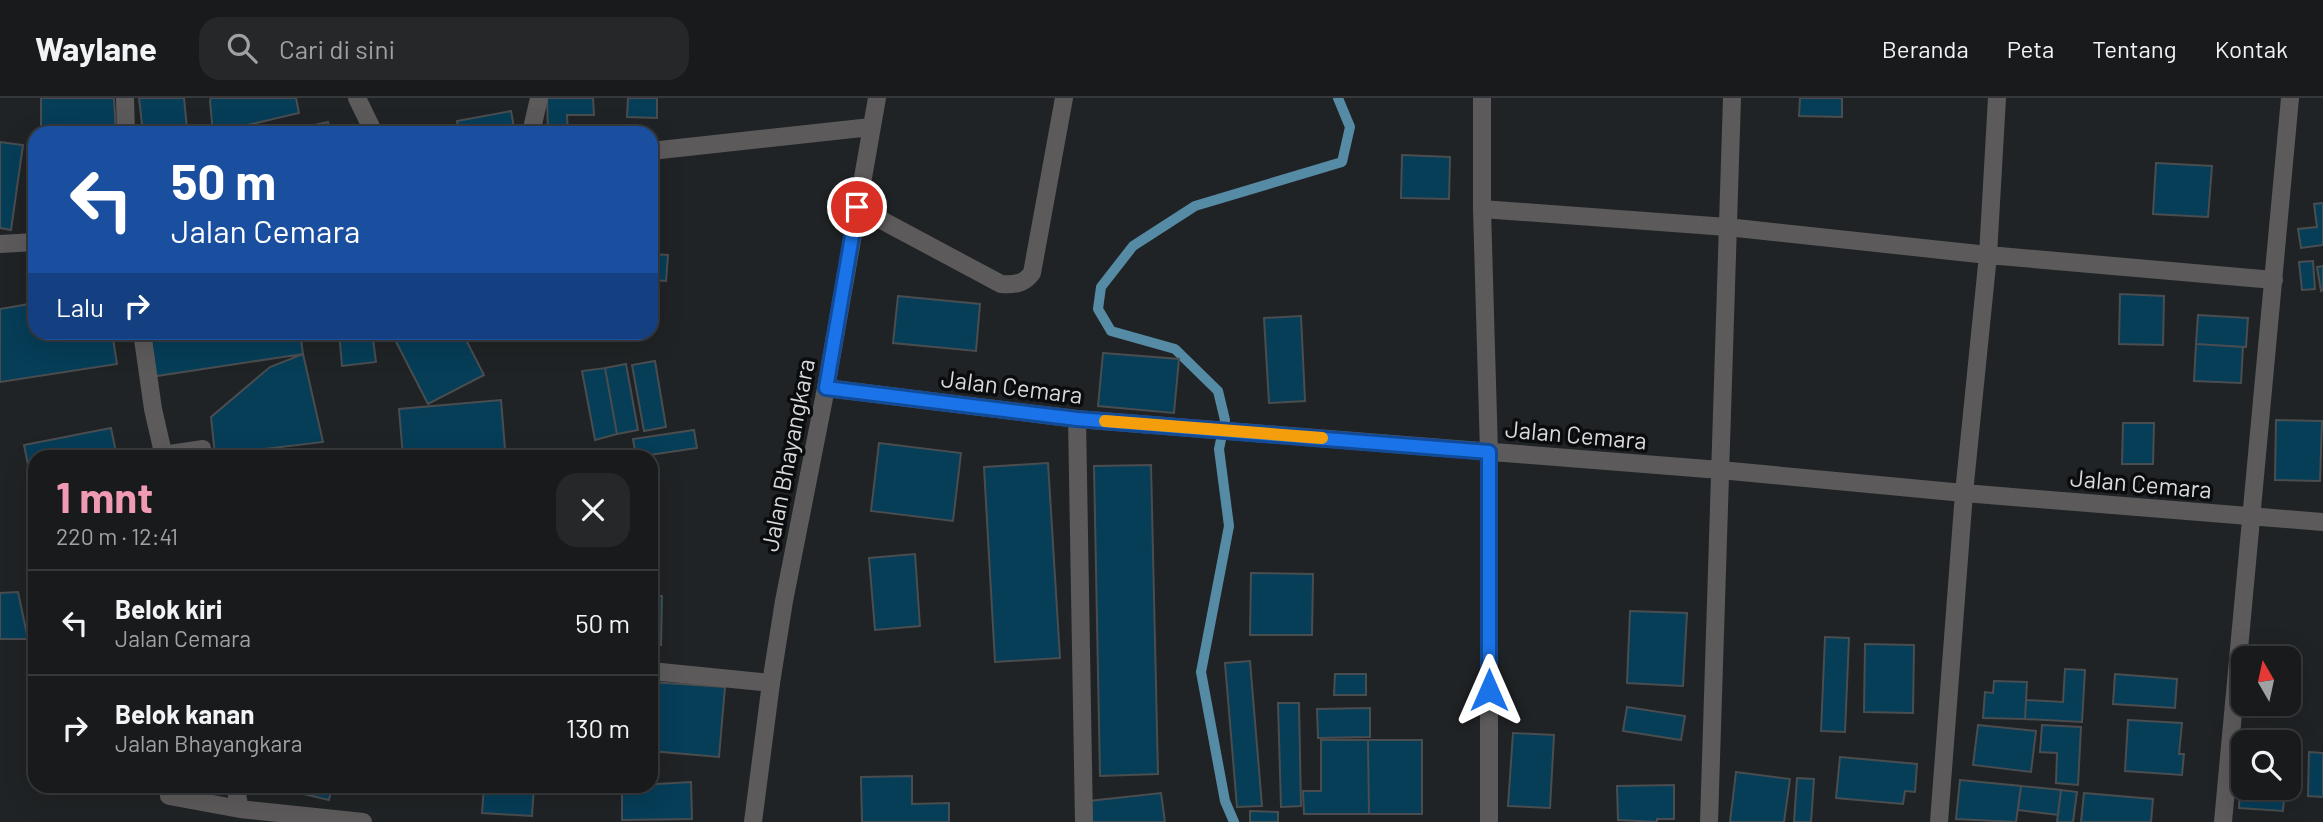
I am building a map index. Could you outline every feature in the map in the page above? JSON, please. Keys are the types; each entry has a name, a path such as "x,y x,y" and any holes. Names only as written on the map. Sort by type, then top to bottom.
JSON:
{"street":[{"path":"125,98 126,126"},
{"path":"357,98 371,126"},
{"path":"533,126 539,98"},
{"name":"Jalan Bhayangkara","path":"753,822 784,601 826,388 877,98"},
{"path":"857,207 1001,284 1011,285 1027,280 1032,273 1064,98"},
{"path":"1482,98 1482,209 1489,452 1489,822"},
{"path":"1709,822 1732,98"},
{"path":"1939,822 1964,493 1988,255 1997,98"},
{"path":"2222,822 2290,98"},
{"path":"658,150 871,127"},
{"path":"1482,209 1727,227 1988,255 2274,280"},
{"path":"0,244 28,242"},
{"path":"143,340 153,409 163,450"},
{"name":"Jalan Cemara","path":"826,388 1077,419 1720,470 2323,522"},
{"path":"1077,419 1084,822"},
{"path":"658,672 771,683"},
{"path":"237,793 240,809"},
{"path":"169,796 240,809 363,822"}],"lane":[{"path":"192,450 203,448"}],"building":[{"path":"41,98 114,98 116,126 41,126"},
{"path":"139,98 184,98 187,126 142,126"},
{"path":"211,98 296,98 299,113 243,126 212,126"},
{"path":"547,98 593,98 594,115 567,115 568,126 548,126"},
{"path":"628,98 657,98 657,118 627,117"},
{"path":"1800,98 1842,98 1842,117 1799,116"},
{"path":"511,111 514,126 458,126 457,121"},
{"path":"328,122 329,126 310,126"},
{"path":"0,142 23,145 11,230 0,228"},
{"path":"1402,155 1450,157 1449,199 1401,198"},
{"path":"2156,163 2212,166 2208,217 2153,214"},
{"path":"2323,203 2323,245 2301,248 2298,229 2317,227 2314,204"},
{"path":"658,254 668,255 666,281 658,280"},
{"path":"2313,261 2315,289 2302,290 2299,262"},
{"path":"2323,266 2323,290 2321,291 2317,267"},
{"path":"2120,294 2164,296 2163,345 2119,344"},
{"path":"898,296 980,304 976,351 893,343"},
{"path":"28,304 28,340 113,340 117,364 0,382 0,309"},
{"path":"2198,315 2248,318 2246,347 2196,344"},
{"path":"1301,316 1305,401 1269,403 1264,318"},
{"path":"144,340 301,340 303,354 150,377"},
{"path":"340,340 373,340 376,362 342,366"},
{"path":"395,340 466,340 484,375 428,404"},
{"path":"2196,344 2243,347 2241,383 2194,381"},
{"path":"1103,353 1179,359 1174,413 1098,406"},
{"path":"303,354 323,442 257,450 214,450 211,417 270,367"},
{"path":"655,361 666,427 644,431 632,365"},
{"path":"626,364 638,430 617,434 605,368"},
{"path":"605,368 617,434 595,440 582,371"},
{"path":"501,400 505,449 402,450 399,409"},
{"path":"2276,420 2322,421 2320,481 2275,480"},
{"path":"2123,423 2154,423 2153,464 2122,464"},
{"path":"111,428 116,450 28,450 28,465 24,445"},
{"path":"694,430 697,448 658,454 658,450 635,450 633,439"},
{"path":"879,443 961,453 953,521 871,511"},
{"path":"1048,463 1060,658 995,662 984,467"},
{"path":"1151,465 1158,774 1100,776 1094,466"},
{"path":"915,554 920,626 875,630 869,558"},
{"path":"1251,573 1313,574 1312,635 1250,635"},
{"path":"18,592 28,639 0,639 0,593"},
{"path":"658,596 662,596 661,645 658,645"},
{"path":"1630,611 1687,613 1683,686 1627,683"},
{"path":"1825,637 1849,638 1845,732 1821,731"},
{"path":"1865,644 1914,645 1913,713 1864,712"},
{"path":"1250,661 1262,806 1237,807 1225,663"},
{"path":"2065,669 2085,670 2082,722 2025,719 2026,700 2063,702"},
{"path":"1335,674 1366,674 1366,695 1334,695"},
{"path":"2115,674 2177,679 2175,708 2113,704"},
{"path":"1994,681 2027,682 2025,719 1983,718 1985,692 1993,693"},
{"path":"658,682 725,687 719,757 658,752"},
{"path":"1278,703 1299,703 1301,806 1281,807"},
{"path":"1627,707 1685,716 1681,740 1623,731"},
{"path":"1370,708 1370,737 1318,738 1317,709"},
{"path":"2128,720 2182,723 2179,754 2184,754 2182,775 2125,771"},
{"path":"1978,725 2036,731 2031,772 1973,765"},
{"path":"2042,725 2081,727 2078,785 2056,783 2057,753 2040,752"},
{"path":"1513,733 1554,735 1550,808 1508,806"},
{"path":"1321,740 1368,740 1369,814 1304,814 1303,791 1321,791"},
{"path":"1368,740 1422,740 1422,814 1369,814"},
{"path":"2309,752 2323,753 2323,797 2308,796"},
{"path":"1840,757 1917,764 1915,792 1905,791 1903,804 1836,798"},
{"path":"1736,772 1790,779 1784,822 1730,822"},
{"path":"912,776 912,804 949,803 949,822 862,822 861,777"},
{"path":"1797,778 1814,779 1811,822 1794,822"},
{"path":"1960,780 2021,786 2016,822 1956,819"},
{"path":"691,782 692,819 622,820 622,793 658,793 658,784"},
{"path":"1674,785 1674,819 1657,819 1657,822 1618,820 1617,786"},
{"path":"2021,786 2061,790 2058,815 2018,810"},
{"path":"2061,790 2077,792 2073,822 2057,822"},
{"path":"300,793 330,793 329,800"},
{"path":"483,793 534,793 532,816 482,813"},
{"path":"1161,793 1165,822 1091,822 1089,801"},
{"path":"2084,793 2153,799 2151,822 2081,822"},
{"path":"2239,800 2284,800 2283,811 2239,808"},
{"path":"1250,811 1278,812 1278,822 1250,822"}],"waterway":[{"path":"1234,822 1225,801 1201,672 1229,526 1219,449 1225,420 1218,391 1175,349 1111,331 1098,309 1101,287 1133,246 1195,206 1342,162 1350,127 1338,98"}],"slow traffic":[{"path":"1105,421 1322,438"}],"route":[{"path":"857,207 826,388 1077,419 1489,452 1489,690"}]}
